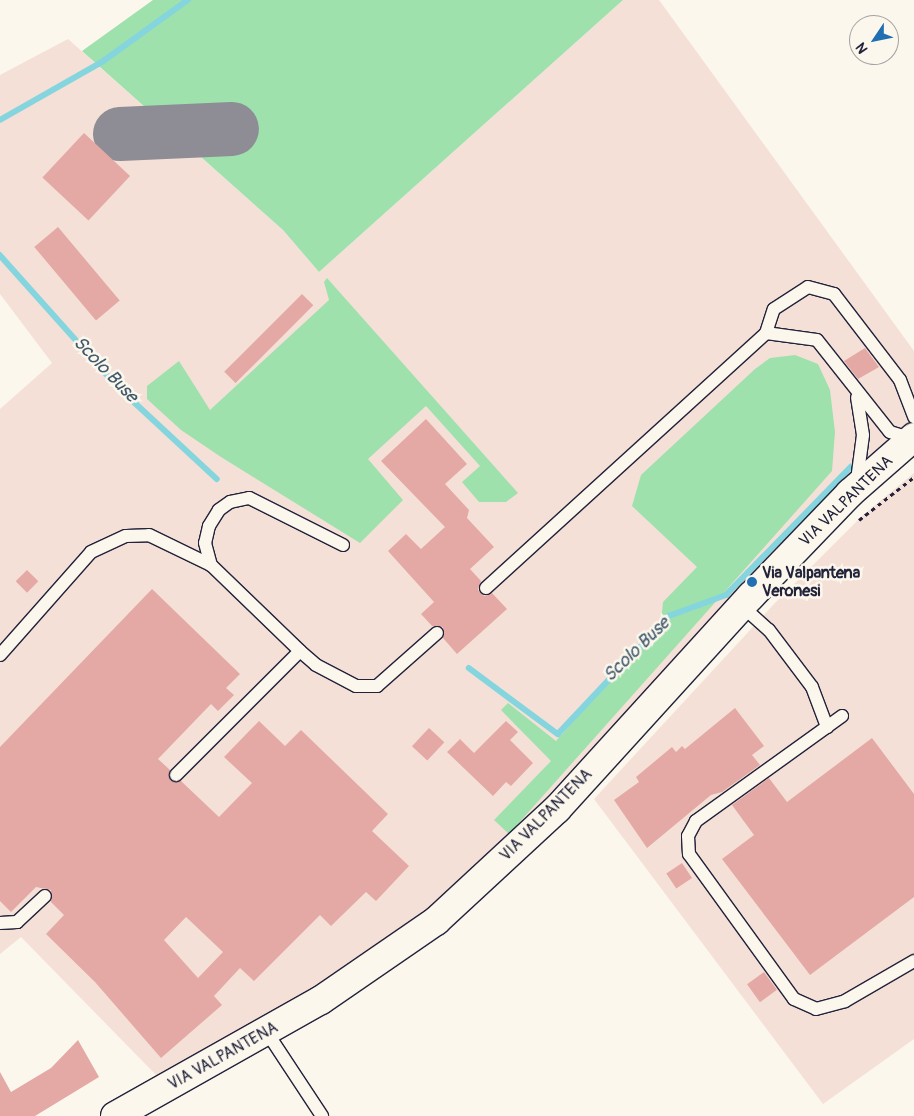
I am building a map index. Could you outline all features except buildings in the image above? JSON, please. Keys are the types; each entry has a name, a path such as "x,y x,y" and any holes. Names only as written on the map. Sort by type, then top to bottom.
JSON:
{"street":[{"name":"VIA VALPANTENA","path":"115,1116 321,1000 436,921 557,809 742,606 913,430"}],"lane":[{"path":"486,588 766,333 774,309 808,287 819,288 834,294 900,380 913,430 890,432 857,394 817,340 766,333"},
{"path":"900,380 914,385"},
{"path":"850,493 860,474 863,435 857,394"},
{"path":"211,565 205,543 208,526 230,502 250,498 343,545"},
{"path":"0,655 91,552 126,536 149,535 211,565 316,665 356,686 377,686 437,633"},
{"path":"742,606 791,658 812,688 827,727"},
{"path":"176,775 300,651"},
{"path":"842,716 696,821 688,836 688,854 794,1000 816,1009 845,1001 914,961"},
{"path":"0,923 17,922 45,896"},
{"path":"266,1031 322,1116"}],"shaded area":[{"path":"623,0 659,0 914,351 914,429 837,490 749,578 505,842 440,903 356,967 160,1079 21,937 0,954 0,409 52,363 0,294 0,75 68,39 283,230 319,272"},
{"path":"914,473 914,1039 823,1104 594,799 775,603 862,516"}],"green space":[{"path":"153,0 623,0 319,272 283,230 82,51"},
{"path":"327,278 518,493 506,502 479,502 462,482 480,466 426,406 368,459 403,500 360,543 181,430 147,399 147,386 179,361 210,410 329,300 324,282"},
{"path":"795,355 818,364 830,390 835,432 832,471 509,834 494,820 551,761 501,710 508,703 556,741 661,622 663,602 697,567 632,506 641,475 755,369 770,358"}],"waterway":[{"path":"0,120 102,62 188,0"},
{"name":"Scolo Buse","path":"0,255 118,387 217,479"},
{"name":"Scolo Buse","path":"469,668 558,734 669,616 726,595 851,467"}],"taxiway":[{"path":"120,134 232,129"}],"place":[{"name":"Via Valpantena Veronesi","path":"752,582"}]}
